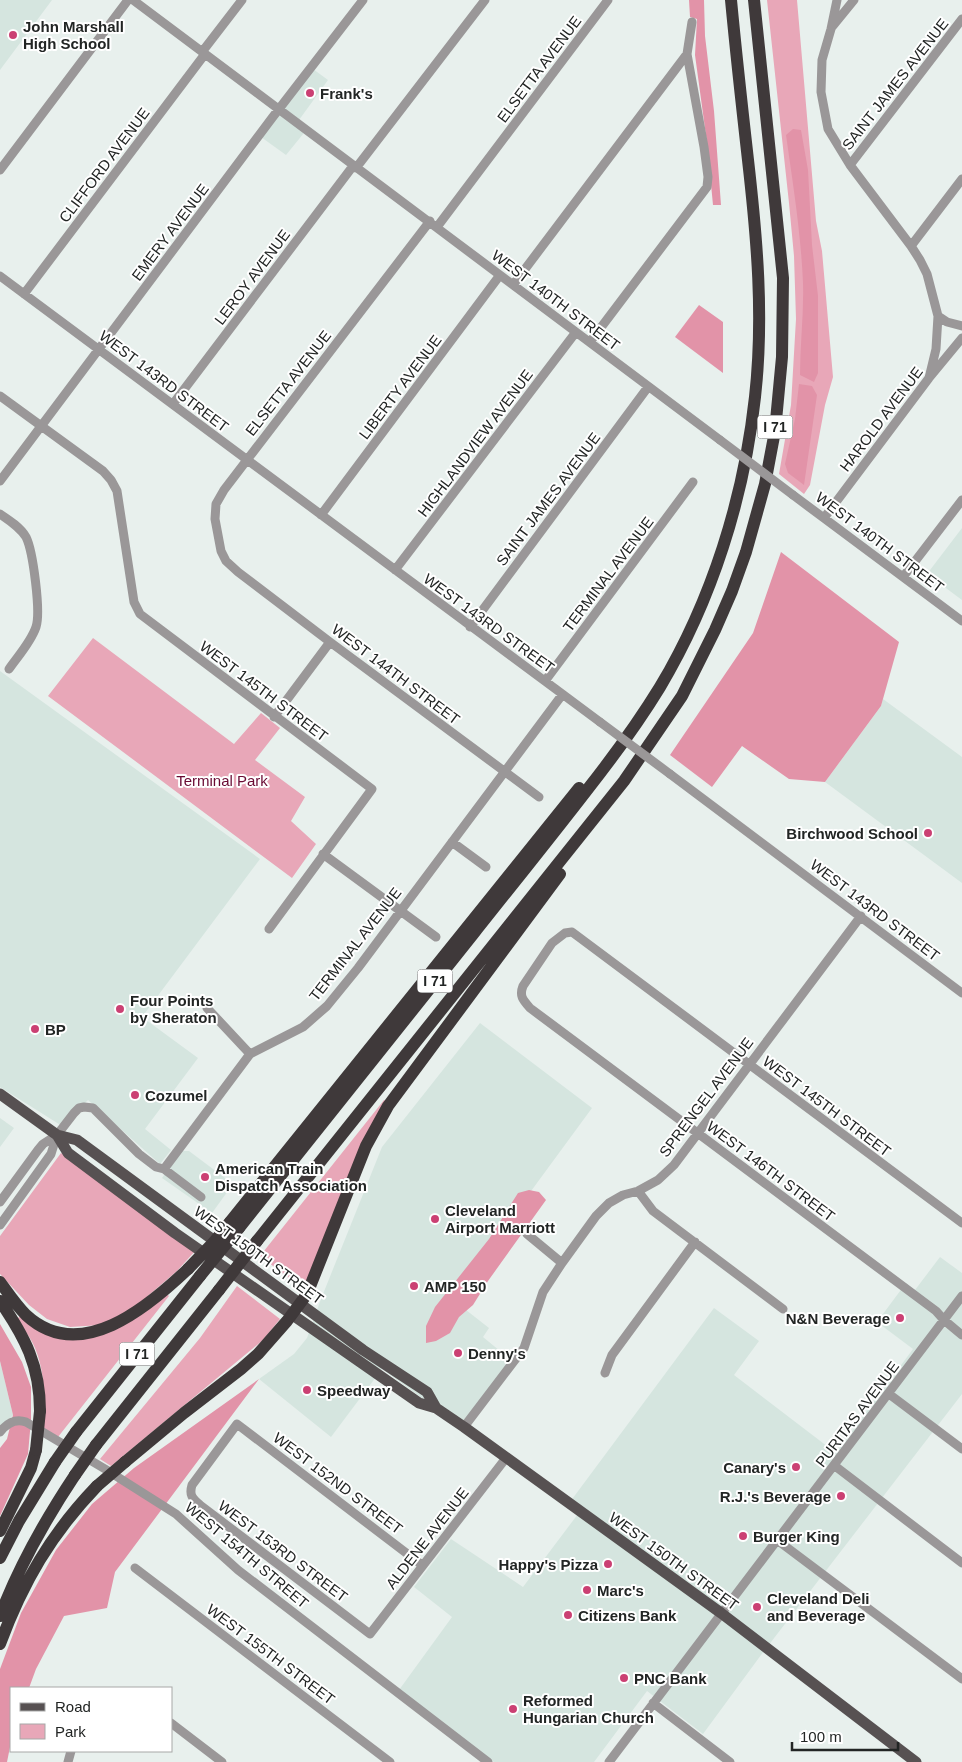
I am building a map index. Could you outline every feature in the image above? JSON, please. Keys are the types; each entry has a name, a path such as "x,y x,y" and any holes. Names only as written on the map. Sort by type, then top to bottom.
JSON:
{"highway":[{"name":"I 71","path":"0,1558 28,1506 76,1432 200,1276 234,1225 564,805 630,733 661,684 693,622 708,588 733,512 748,450 760,343 756,227 731,0"},
{"name":"I 71","path":"0,1616 32,1546 51,1511 96,1445 600,812 649,746 682,696 715,630 746,552 765,484 775,431 782,357 783,278 754,0"},
{"path":"0,1644 36,1563 61,1527 97,1486 184,1413 247,1364 273,1339 307,1294 366,1146 388,1106 546,894 600,812"},
{"path":"0,1282 27,1316 41,1325 57,1332 71,1334 100,1330 116,1324 159,1295 234,1225"},
{"path":"0,1301 30,1351 38,1376 40,1411 36,1450 30,1468 0,1531"}],"main road":[{"name":"WEST 150TH STREET","path":"0,1094 57,1135 77,1140 296,1309"},
{"name":"WEST 150TH STREET","path":"57,1135 68,1153 175,1232 427,1392 436,1408 721,1613 916,1762"}],"street":[{"path":"0,170 128,0"},
{"name":"WEST 140TH STREET","path":"133,0 962,621"},
{"name":"CLIFFORD AVENUE","path":"24,294 242,0"},
{"name":"EMERY AVENUE","path":"0,481 363,0"},
{"name":"LEROY AVENUE","path":"173,404 484,0"},
{"name":"ELSETTA AVENUE","path":"238,572 226,561 220,550 215,519 216,504 246,460 608,0"},
{"path":"837,0 822,60 821,92 828,129 850,165 911,246 926,274 938,316 936,349 929,378"},
{"path":"831,29 854,0"},
{"name":"SAINT JAMES AVENUE","path":"850,165 962,19"},
{"path":"590,342 707,187 708,177 687,54 692,22"},
{"path":"513,285 687,54"},
{"path":"911,246 962,179"},
{"name":"LIBERTY AVENUE","path":"321,515 500,275"},
{"name":"WEST 143RD STREET","path":"0,276 962,993"},
{"path":"938,316 946,322 962,326"},
{"name":"HIGHLANDVIEW AVENUE","path":"395,570 576,332"},
{"name":"HAROLD AVENUE","path":"824,518 929,378 962,338"},
{"name":"SAINT JAMES AVENUE","path":"470,627 648,387"},
{"path":"0,396 41,426"},
{"name":"WEST 145TH STREET","path":"41,426 103,471 117,491 134,602 140,614 274,717 372,789 322,854"},
{"name":"TERMINAL AVENUE","path":"545,681 693,482"},
{"path":"904,577 962,500"},
{"path":"0,514 15,525 25,536 30,548 38,607 36,627 26,646 9,669"},
{"name":"WEST 144TH STREET","path":"238,572 539,797"},
{"path":"274,717 330,642"},
{"name":"TERMINAL AVENUE","path":"164,1169 250,1054 303,1027 327,1006 358,968 562,694"},
{"path":"452,842 486,867"},
{"path":"269,929 322,854 436,937"},
{"name":"SPRENGEL AVENUE","path":"464,1427 524,1348 543,1292 596,1216 609,1203 658,1180 674,1164 861,916"},
{"name":"WEST 145TH STREET","path":"536,965 552,943 565,933 572,932 962,1223"},
{"name":"WEST 146TH STREET","path":"536,965 520,992 522,999 530,1008 931,1308 962,1334"},
{"path":"207,1008 250,1054"},
{"path":"0,1202 38,1150 57,1135 79,1108 89,1106 139,1154 156,1167 164,1169"},
{"path":"0,1225 51,1154 57,1135"},
{"name":"WEST 150TH STREET","path":"164,1169 201,1196"},
{"path":"638,1191 653,1212 696,1242 782,1309"},
{"path":"527,1234 562,1263"},
{"path":"605,1373 612,1355 696,1242"},
{"name":"PURITAS AVENUE","path":"609,1762 962,1296"},
{"path":"889,1394 962,1450"},
{"name":"WEST 154TH STREET","path":"0,1432 10,1422 21,1420 26,1422 176,1514 238,1570 488,1762"},
{"name":"WEST 153RD STREET","path":"237,1424 192,1485 191,1496 200,1505 370,1634"},
{"name":"WEST 152ND STREET","path":"237,1424 422,1565"},
{"name":"ALDENE AVENUE","path":"370,1634 506,1458"},
{"path":"835,1466 962,1563"},
{"path":"777,1540 962,1679"},
{"name":"WEST 155TH STREET","path":"135,1568 390,1762"},
{"path":"654,1703 730,1762"},
{"path":"172,1725 222,1762"}],"shaded area":[{"name":"John Marshall High School","path":"0,0 52,0 0,70"},
{"path":"689,0 704,0 705,36 714,111 721,205 713,205 695,55 697,19 690,17"},
{"path":"313,69 328,80 299,120 308,128 286,155 261,137"},
{"path":"793,129 801,130 808,170 812,245 818,296 818,373 814,382 800,375 803,306 802,265 786,135"},
{"path":"699,305 723,322 723,373 675,337"},
{"path":"799,384 812,386 817,395 804,485 788,473 785,464 795,419"},
{"path":"962,528 962,600 927,574"},
{"path":"781,552 899,642 881,706 825,782 789,779 742,746 712,787 670,755 753,633"},
{"path":"0,671 260,859 142,1017 198,1058 145,1129 171,1150 160,1164 88,1100 62,1126 0,1087"},
{"name":"Birchwood School","path":"883,699 962,757 962,883 825,782 881,706"},
{"path":"480,1023 592,1108 452,1299 489,1328 483,1337 511,1360 462,1427 382,1369 331,1437 259,1379 294,1354 307,1338 382,1147"},
{"path":"0,1118 14,1128 0,1147"},
{"path":"181,1151 189,1151 233,1184 212,1213 162,1178"},
{"path":"529,1190 539,1192 546,1200 473,1305 459,1317 450,1333 436,1341 426,1343 426,1326 435,1307 489,1239 518,1193"},
{"path":"940,1257 962,1273 962,1394 761,1655 703,1734 647,1691 594,1762 494,1762 399,1690 452,1617 414,1587 451,1539 523,1587 578,1514 567,1506 714,1308 759,1341 734,1375 836,1453 913,1349 877,1322 906,1283 915,1290"},
{"path":"0,1324 22,1362 31,1387 31,1420 28,1454 0,1516 0,1448 7,1439 13,1415 0,1361"},
{"path":"0,1361 13,1415 0,1431"},
{"path":"259,1379 115,1572 107,1608 64,1616 36,1669 29,1687 10,1687 10,1747 7,1762 0,1762 0,1669 21,1613 56,1550 92,1504 134,1468"}],"green space":[{"path":"767,0 797,0 816,221 822,251 833,377 825,405 810,485 804,494 779,474 791,405 796,319 794,256"},
{"name":"Terminal Park","path":"93,638 234,744 261,713 280,728 255,760 305,797 291,821 316,844 292,878 48,696"},
{"path":"384,1100 387,1102 303,1289 260,1256"},
{"path":"61,1153 196,1250 177,1271 128,1313 101,1325 70,1327 47,1319 29,1305 0,1274 0,1236"},
{"path":"237,1286 280,1319 263,1340 111,1466 100,1459 200,1338"},
{"path":"166,1293 169,1296 58,1437 44,1429 44,1388 39,1358 33,1344 17,1319 20,1316 71,1339 102,1335 125,1324"}],"place":[{"name":"John Marshall High School","path":"13,35"},
{"name":"Frank's","path":"310,93"},
{"name":"Birchwood School","path":"928,833"},
{"name":"Four Points by Sheraton","path":"120,1009"},
{"name":"BP","path":"35,1029"},
{"name":"Cozumel","path":"135,1095"},
{"name":"American Train Dispatch Association","path":"205,1177"},
{"name":"Cleveland Airport Marriott","path":"435,1219"},
{"name":"AMP 150","path":"414,1286"},
{"name":"N&N Beverage","path":"900,1318"},
{"name":"Denny's","path":"458,1353"},
{"name":"Speedway","path":"307,1390"},
{"name":"Canary's","path":"796,1467"},
{"name":"R.J.'s Beverage","path":"841,1496"},
{"name":"Burger King","path":"743,1536"},
{"name":"Happy's Pizza","path":"608,1564"},
{"name":"Marc's","path":"587,1590"},
{"name":"Cleveland Deli and Beverage","path":"757,1607"},
{"name":"Citizens Bank","path":"568,1615"},
{"name":"PNC Bank","path":"624,1678"},
{"name":"Reformed Hungarian Church","path":"513,1709"}]}
